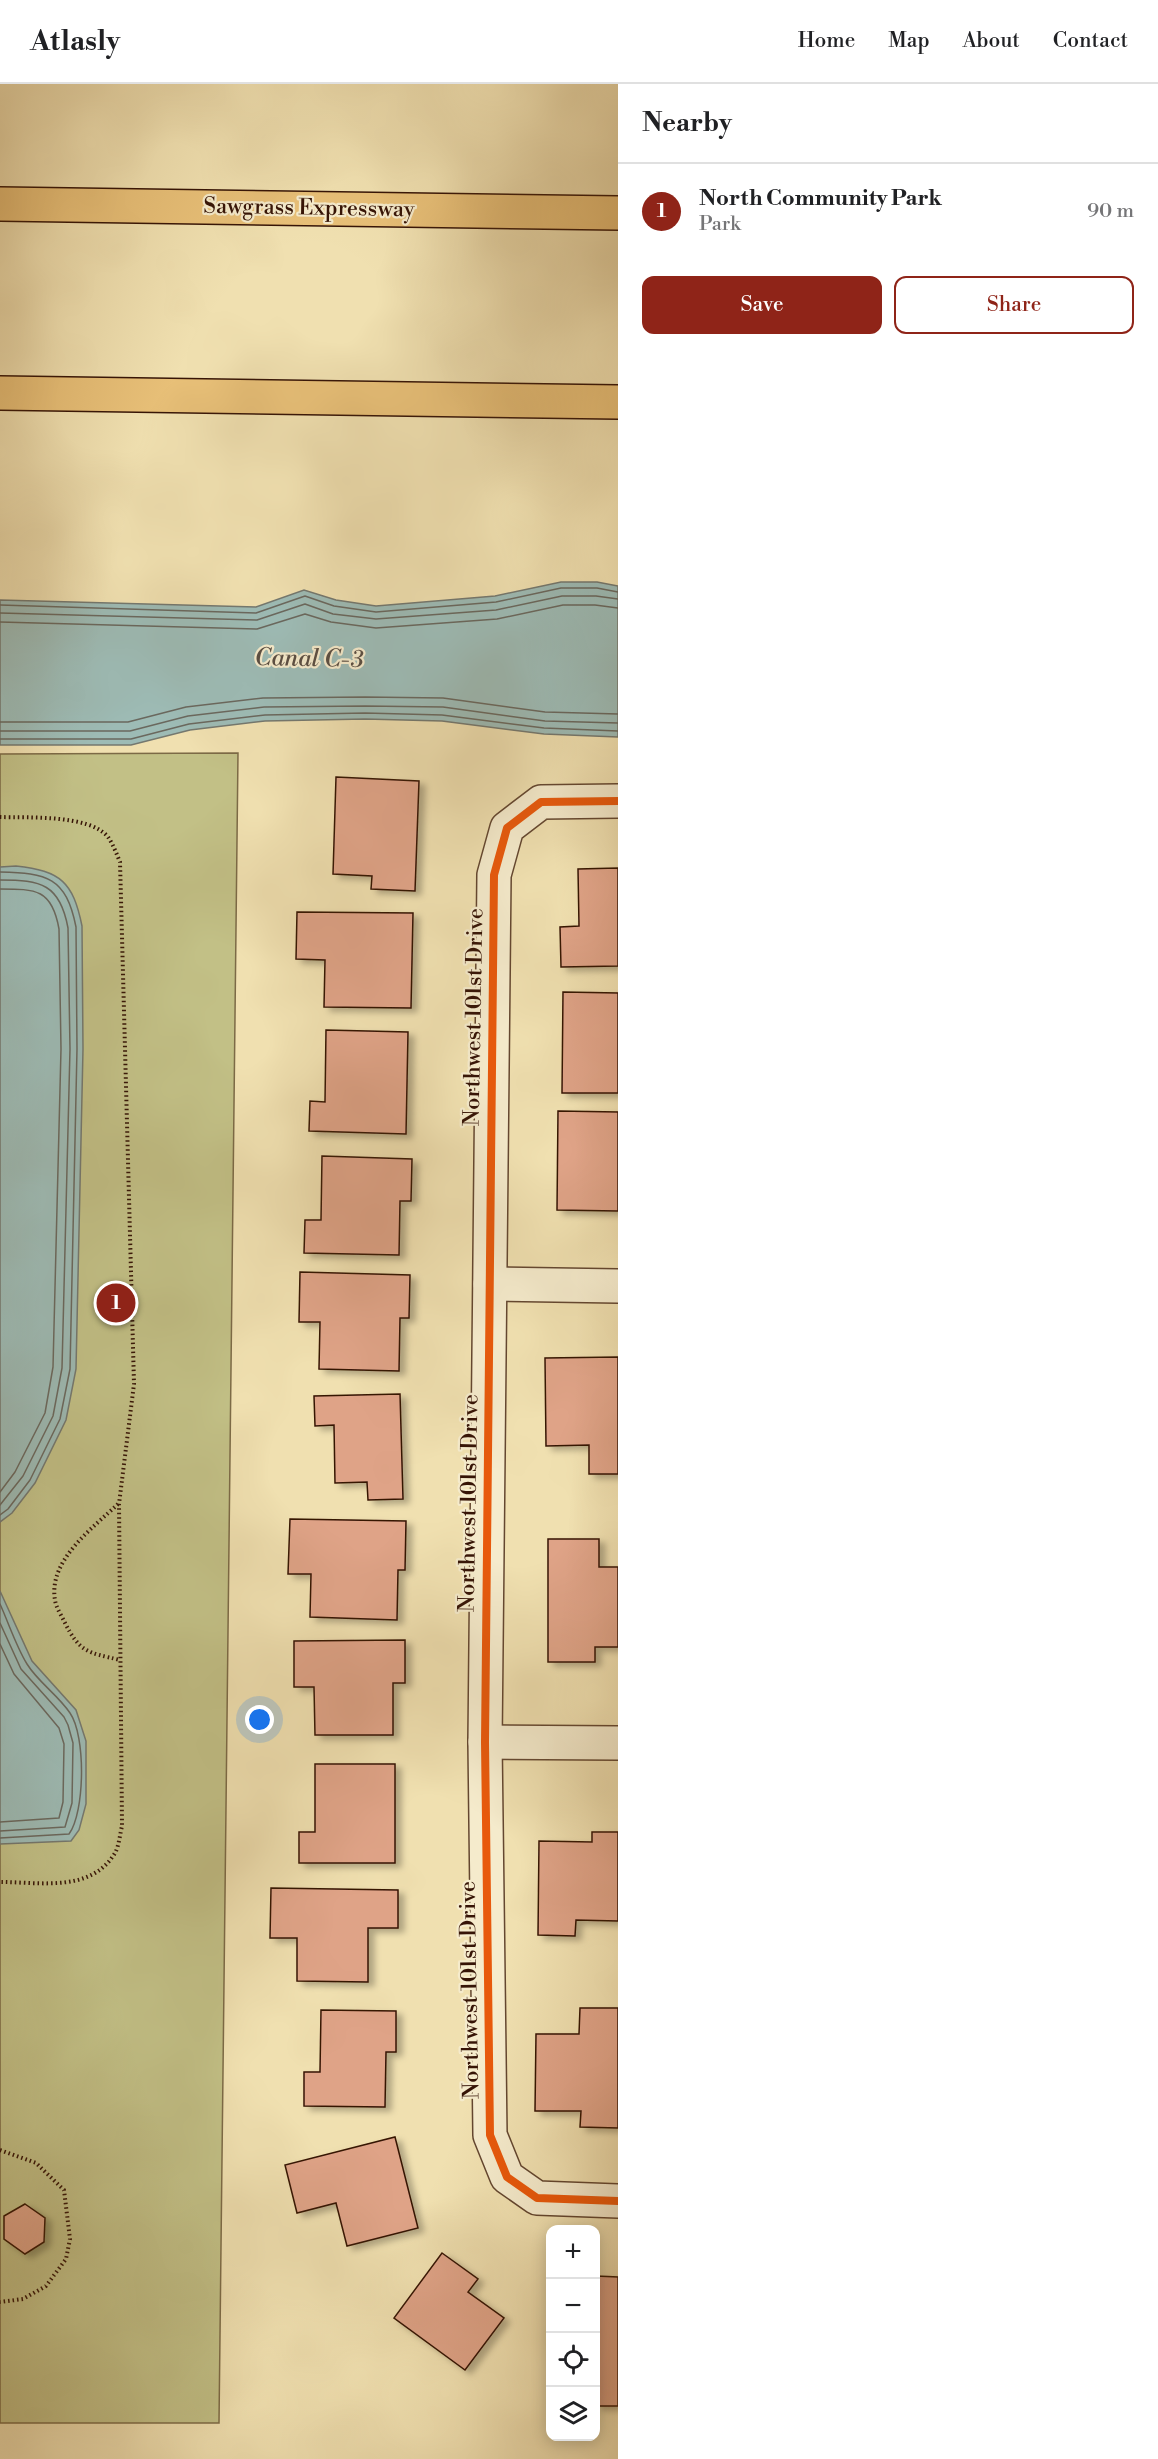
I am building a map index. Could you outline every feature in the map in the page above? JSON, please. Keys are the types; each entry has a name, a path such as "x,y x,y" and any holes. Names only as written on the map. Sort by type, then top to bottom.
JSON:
{"highway":[{"name":"Sawgrass Expressway","path":"0,204 618,213"},
{"path":"0,393 618,402"}],"street":[{"name":"Northwest 101st Drive","path":"618,801 541,802 507,828 494,875 485,1742 490,2135 507,2177 537,2198 618,2201"},
{"path":"490,1284 618,1286"},
{"path":"485,1742 618,1743"}],"path":[{"path":"0,817 60,818 88,825 107,836 120,862 134,1384 119,1504 122,1826 116,1852 99,1872 77,1883 0,1882"},
{"path":"119,1504 72,1550 60,1568 56,1579 55,1601 74,1640 81,1647 90,1653 120,1660"},
{"path":"0,2150 36,2163 64,2190 70,2240 66,2259 46,2286 23,2299 0,2302"}],"shaded area":[{"path":"238,753 219,2423 0,2423 0,754"}],"water":[{"name":"Canal C-3","path":"561,582 597,582 618,586 618,737 544,734 442,721 365,719 265,721 190,730 131,745 0,745 0,600 256,607 304,590 336,600 376,606 495,596"},
{"path":"16,866 44,871 62,881 74,899 82,926 83,1049 76,1369 66,1420 35,1483 12,1513 0,1522 0,867"},
{"path":"0,1591 32,1661 76,1710 86,1741 86,1804 79,1830 71,1841 0,1844"}],"building":[{"path":"336,777 419,781 415,891 371,889 372,876 333,874"},
{"path":"618,868 618,966 561,967 560,927 579,926 578,869"},
{"path":"297,912 413,913 411,1008 324,1007 325,960 296,959"},
{"path":"563,992 618,993 618,1093 562,1093"},
{"path":"326,1030 408,1032 406,1134 309,1131 310,1101 325,1102"},
{"path":"558,1111 618,1112 618,1211 557,1210"},
{"path":"322,1156 412,1159 411,1201 400,1201 399,1255 304,1253 305,1220 321,1220"},
{"path":"300,1272 410,1275 409,1318 400,1318 399,1371 319,1369 320,1322 299,1322"},
{"path":"618,1357 618,1474 589,1474 589,1445 546,1446 545,1358"},
{"path":"400,1394 403,1499 368,1500 367,1482 335,1483 334,1425 315,1426 314,1396"},
{"path":"290,1519 406,1521 405,1570 398,1570 397,1620 310,1617 311,1574 288,1574"},
{"path":"548,1539 599,1539 599,1567 618,1567 618,1647 595,1647 595,1662 548,1662"},
{"path":"405,1640 405,1683 393,1683 393,1735 315,1735 314,1687 294,1687 294,1641"},
{"path":"315,1764 395,1764 395,1863 299,1863 299,1832 315,1832"},
{"path":"592,1832 618,1832 618,1921 576,1920 575,1936 538,1935 539,1841 592,1842"},
{"path":"271,1888 398,1890 398,1928 368,1928 368,1982 297,1981 297,1938 270,1938"},
{"path":"580,2008 618,2008 618,2128 580,2127 581,2111 535,2111 536,2034 579,2034"},
{"path":"321,2010 396,2011 396,2052 386,2052 385,2107 304,2106 304,2072 320,2072"},
{"path":"395,2137 418,2228 347,2246 336,2203 297,2213 285,2165"},
{"path":"25,2204 45,2218 44,2242 25,2254 4,2239 4,2216"},
{"path":"442,2253 478,2279 468,2292 504,2318 465,2370 394,2318"},
{"path":"600,2276 618,2277 618,2406 600,2406"}],"cycle path":[{"path":"618,801 541,802 507,828 494,875 485,1742 490,2135 507,2177 537,2198 618,2201"}],"place":[{"name":"North Community Park","path":"116,1303"}]}
